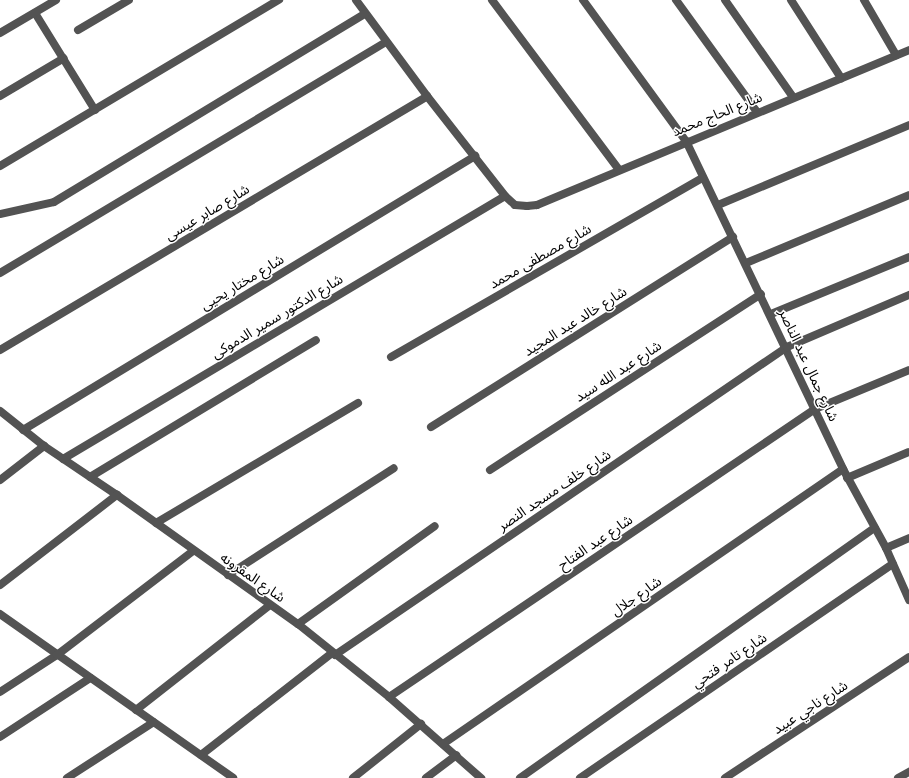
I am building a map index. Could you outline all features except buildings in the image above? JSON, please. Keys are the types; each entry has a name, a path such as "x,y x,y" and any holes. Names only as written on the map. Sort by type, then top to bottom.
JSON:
{"street":[{"path":"0,33 56,0"},
{"path":"78,30 129,0"},
{"path":"0,166 279,0"},
{"path":"356,0 426,96 475,156 505,196"},
{"path":"492,0 618,170"},
{"name":"شارع جمال عبد الناصر","path":"583,0 686,141 702,178 718,205 787,347 847,478 886,548 909,600"},
{"path":"676,0 757,112"},
{"path":"725,0 793,98"},
{"path":"791,0 841,78"},
{"path":"864,0 896,56"},
{"path":"34,13 64,58 95,110"},
{"path":"0,214 54,202 365,14"},
{"path":"0,273 386,42"},
{"name":"شارع الحاج محمد","path":"505,196 515,205 536,205 686,141 909,50"},
{"path":"0,96 64,58"},
{"name":"شارع صابر عيسى","path":"0,350 426,96"},
{"path":"718,205 909,125"},
{"name":"شارع مختار يحيى","path":"23,430 475,156"},
{"name":"شارع مصطفى محمد","path":"391,357 702,178"},
{"path":"746,263 909,195"},
{"name":"شارع الدكتور سمير الدموكى","path":"63,459 505,196"},
{"name":"شارع خالد عبد المجيد","path":"431,427 733,237"},
{"path":"771,314 909,257"},
{"name":"شارع عبد الله سيد","path":"490,470 761,294"},
{"name":"شارع خلف مسجد النصر","path":"201,755 333,654 787,347 909,295"},
{"path":"90,477 316,340"},
{"name":"شارع عبد الفتاح","path":"389,697 815,409 909,370"},
{"path":"156,523 358,403"},
{"name":"شارع المقرونه","path":"0,411 44,446 117,494 193,552 298,624 333,654 389,697 481,778"},
{"path":"0,480 44,446"},
{"path":"847,478 909,452"},
{"path":"228,575 394,468"},
{"name":"شارع جلال","path":"443,744 843,469"},
{"path":"0,586 117,494"},
{"path":"298,624 435,526"},
{"path":"520,778 875,528"},
{"path":"886,548 909,538"},
{"path":"0,692 57,655 193,552"},
{"name":"شارع تامر فتحي","path":"580,778 893,564"},
{"path":"136,710 270,605"},
{"path":"0,614 230,777"},
{"name":"شارع ناجي عبيد","path":"725,778 909,657"},
{"path":"0,737 90,678"},
{"path":"67,778 154,722"},
{"path":"353,778 421,724"},
{"path":"426,778 456,755"},
{"path":"898,778 909,772"}]}
